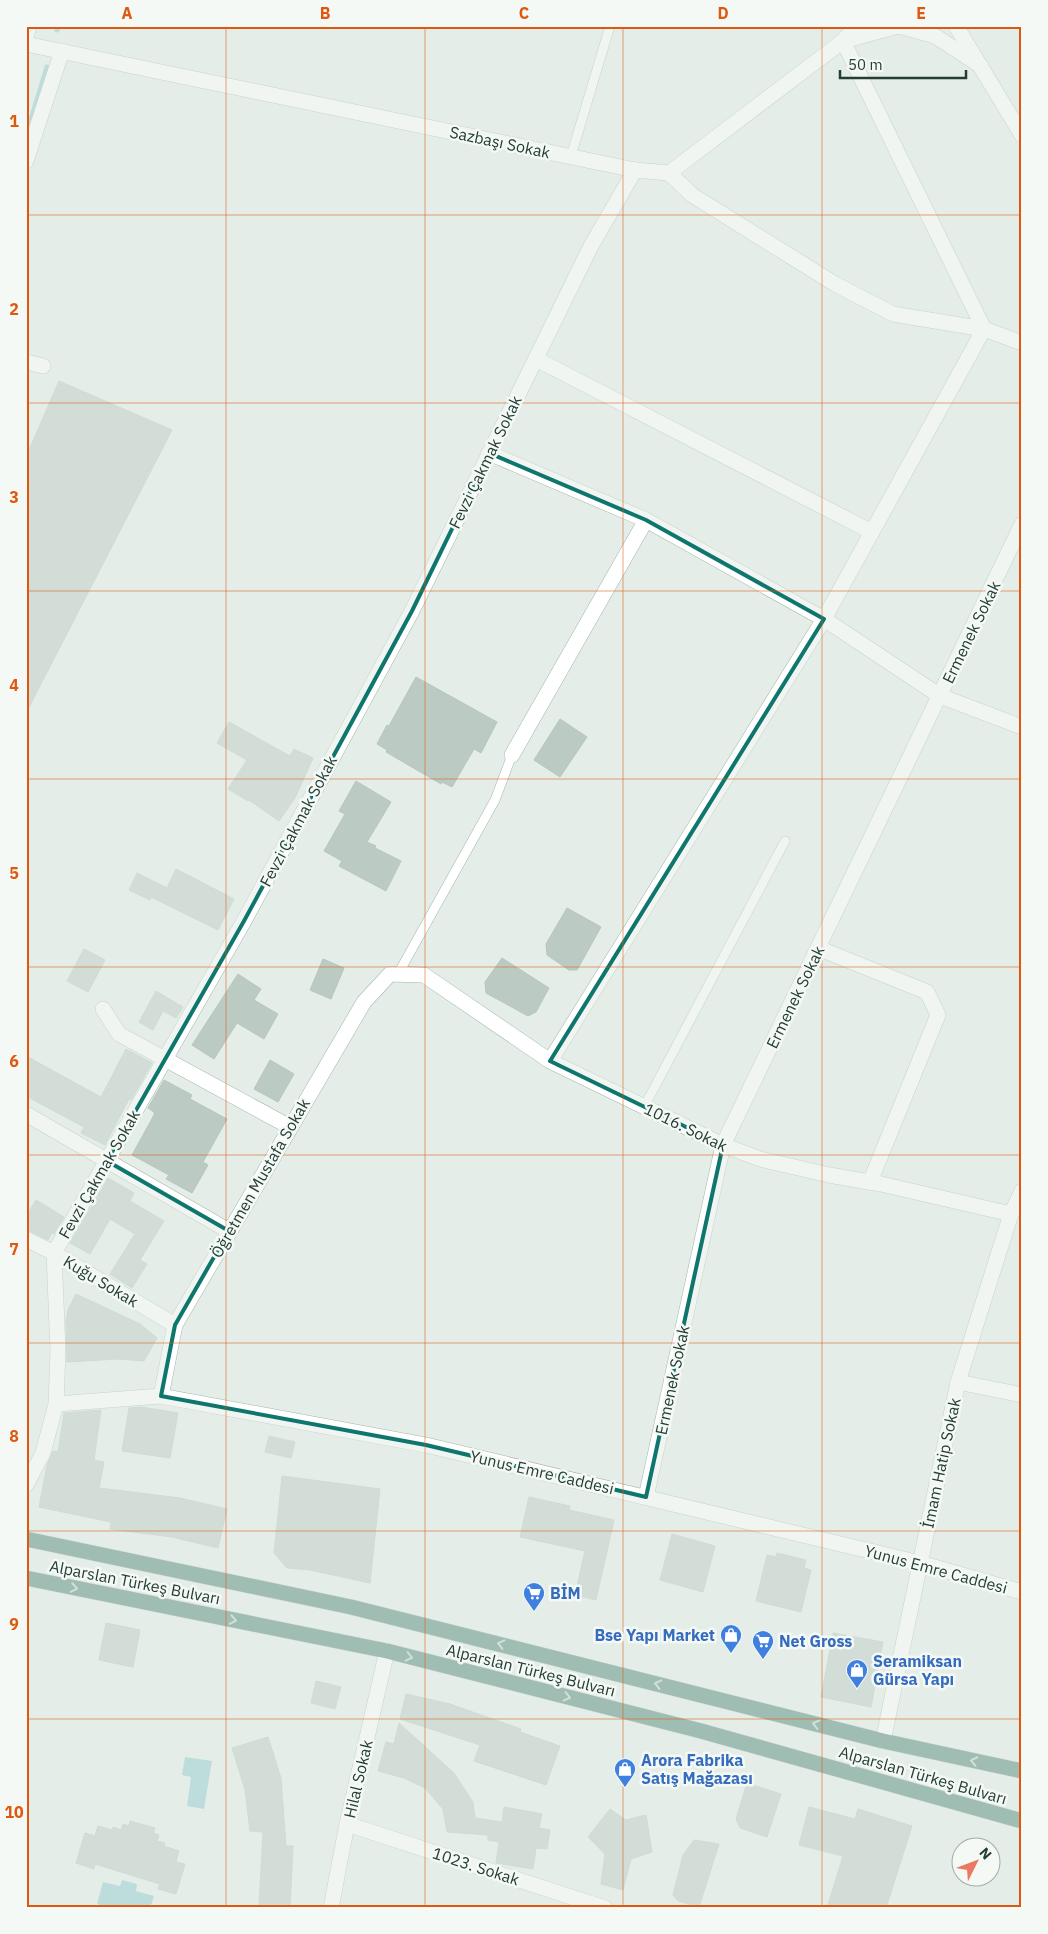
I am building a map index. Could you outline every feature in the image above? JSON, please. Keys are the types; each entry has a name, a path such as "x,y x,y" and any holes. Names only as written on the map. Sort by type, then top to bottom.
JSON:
{"highway":[{"name":"Alparslan Türkeş Bulvarı","path":"26,1539 351,1607 882,1741 1022,1771"},
{"name":"Alparslan Türkeş Bulvarı","path":"26,1578 387,1651 701,1731 1022,1821"}],"street":[{"path":"26,37 29,26"},
{"path":"856,26 843,41 669,173 701,200 835,284 893,314 984,329 1022,343"},
{"path":"843,41 899,26 935,36 981,66"},
{"path":"956,26 1022,135"},
{"path":"843,41 984,329"},
{"name":"Sazbaşı Sokak","path":"26,44 635,170 669,173"},
{"path":"26,161 62,52"},
{"name":"Fevzi Çakmak Sokak","path":"26,1485 43,1453 56,1404 58,1352 54,1253 244,921 412,611 591,246 635,170"},
{"path":"550,1061 824,618 984,329"},
{"path":"536,359 872,532"},
{"path":"26,362 43,366"},
{"path":"489,453 646,520 824,618 940,696 1022,727"},
{"path":"512,755 646,520"},
{"name":"Ermenek Sokak","path":"646,1497 723,1146 1021,530"},
{"path":"818,948 927,992 938,1015 870,1182"},
{"name":"1016. Sokak","path":"394,974 424,975 550,1061 723,1146 760,1159 1011,1214"},
{"name":"Öğretmen Mustafa Sokak","path":"160,1396 175,1325 364,1002 394,974"},
{"path":"103,1009 119,1034 290,1128"},
{"path":"26,1114 229,1231"},
{"name":"İmam Hatip Sokak","path":"882,1741 958,1382 1011,1214 1022,1190"},
{"name":"Kuğu Sokak","path":"26,1239 54,1253 175,1325"},
{"path":"958,1382 1022,1395"},
{"name":"Yunus Emre Caddesi","path":"56,1404 160,1396 426,1445 920,1564 1022,1592"},
{"name":"Hilal Sokak","path":"330,1908 347,1824 387,1651"},
{"name":"1023. Sokak","path":"347,1824 605,1908"}],"lane":[{"path":"570,156 610,26"},
{"path":"394,974 495,800 512,755"},
{"path":"644,1107 785,841"}],"highlighted area":[{"path":"489,453 646,520 824,619 550,1061 723,1145 646,1497 426,1445 161,1396 175,1325 229,1231 107,1161 244,921 412,611"}],"water":[{"path":"185,1757 212,1761 204,1809 187,1806 191,1777 182,1775"},
{"path":"122,1880 137,1884 136,1891 154,1896 150,1908 110,1908 97,1904 103,1882 120,1886"}],"building":[{"path":"59,381 172,430 26,713 26,457"},
{"path":"416,677 497,722 481,753 474,749 452,787 442,782 441,784 386,752 387,750 377,744"},
{"path":"560,719 587,737 560,777 534,760"},
{"path":"229,722 290,756 294,749 313,758 295,798 279,821 249,800 228,789 247,760 217,743"},
{"path":"356,781 391,802 367,842 401,861 386,891 339,866 342,861 324,851 345,814 339,811"},
{"path":"176,869 234,899 218,930 151,897 150,900 129,890 137,873 167,888"},
{"path":"567,908 601,927 577,970 569,970 547,955 546,944"},
{"path":"84,949 105,960 88,992 67,981"},
{"path":"502,958 549,988 536,1012 528,1016 486,993 485,982"},
{"path":"323,959 344,968 331,999 310,990"},
{"path":"238,974 261,989 254,1000 278,1014 264,1039 237,1023 214,1059 192,1045"},
{"path":"156,991 183,1007 176,1018 163,1011 153,1030 139,1022"},
{"path":"126,1049 152,1063 131,1100 129,1099 105,1145 81,1133 84,1127 26,1096 26,1056 101,1097"},
{"path":"270,1060 294,1074 278,1102 254,1089"},
{"path":"164,1080 192,1095 190,1099 227,1119 203,1162 208,1165 192,1193 166,1179 169,1175 132,1155 154,1115 154,1112 148,1108"},
{"path":"108,1178 134,1193 130,1201 164,1221 140,1260 147,1264 132,1288 110,1274 135,1234 110,1219 90,1254 70,1243"},
{"path":"36,1200 64,1217 48,1240 26,1229 26,1216"},
{"path":"76,1294 140,1324 157,1338 144,1361 118,1359 67,1362 66,1321 68,1310"},
{"path":"141,1407 178,1413 170,1458 122,1451 129,1408"},
{"path":"101,1410 94,1460 104,1462 99,1488 180,1498 227,1509 218,1548 172,1537 110,1529 111,1522 39,1507 47,1465 53,1451 58,1452 64,1413"},
{"path":"269,1436 295,1442 291,1458 265,1452"},
{"path":"282,1476 380,1489 370,1583 310,1570 287,1568 274,1553"},
{"path":"529,1497 570,1506 569,1510 614,1520 596,1600 575,1595 585,1551 520,1537"},
{"path":"672,1534 715,1546 703,1592 660,1580"},
{"path":"777,1553 806,1560 804,1568 811,1570 801,1612 756,1601 767,1555 776,1557"},
{"path":"106,1623 140,1630 133,1667 99,1660"},
{"path":"833,1633 883,1642 871,1707 821,1697"},
{"path":"316,1681 341,1687 335,1709 311,1703"},
{"path":"406,1694 450,1704 521,1729 520,1732 560,1746 546,1785 474,1761 480,1745 400,1719"},
{"path":"399,1723 454,1773 473,1802 475,1818 502,1822 504,1807 542,1814 539,1828 550,1830 547,1849 536,1848 533,1869 496,1863 499,1842 488,1840 488,1835 447,1832 443,1809 425,1788 404,1778 378,1771 386,1742 394,1744"},
{"path":"268,1737 281,1778 286,1846 293,1846 290,1908 259,1908 263,1832 250,1831 245,1790 232,1748"},
{"path":"747,1783 781,1794 767,1837 740,1828 736,1819"},
{"path":"809,1807 855,1819 858,1809 912,1826 886,1908 827,1908 843,1856 799,1845"},
{"path":"610,1809 626,1820 646,1815 652,1852 631,1859 623,1890 601,1884 605,1854 588,1837"},
{"path":"130,1821 155,1828 153,1833 159,1835 157,1841 165,1843 164,1846 179,1851 176,1862 185,1864 176,1894 158,1889 160,1884 95,1864 94,1869 76,1863 85,1833 95,1836 98,1826 112,1830 113,1827 121,1830 123,1824 129,1826"},
{"path":"694,1840 719,1844 699,1907 678,1901 673,1895 683,1855"}],"waterway":[{"path":"57,30 58,26"},
{"path":"26,136 47,67"}],"place":[{"name":"BİM","path":"534,1612"},
{"name":"Bse Yapı Market","path":"731,1654"},
{"name":"Net Gross","path":"763,1660"},
{"name":"Seramiksan Gürsa Yapı","path":"857,1689"},
{"name":"Arora Fabrika Satış Mağazası","path":"625,1788"}]}
